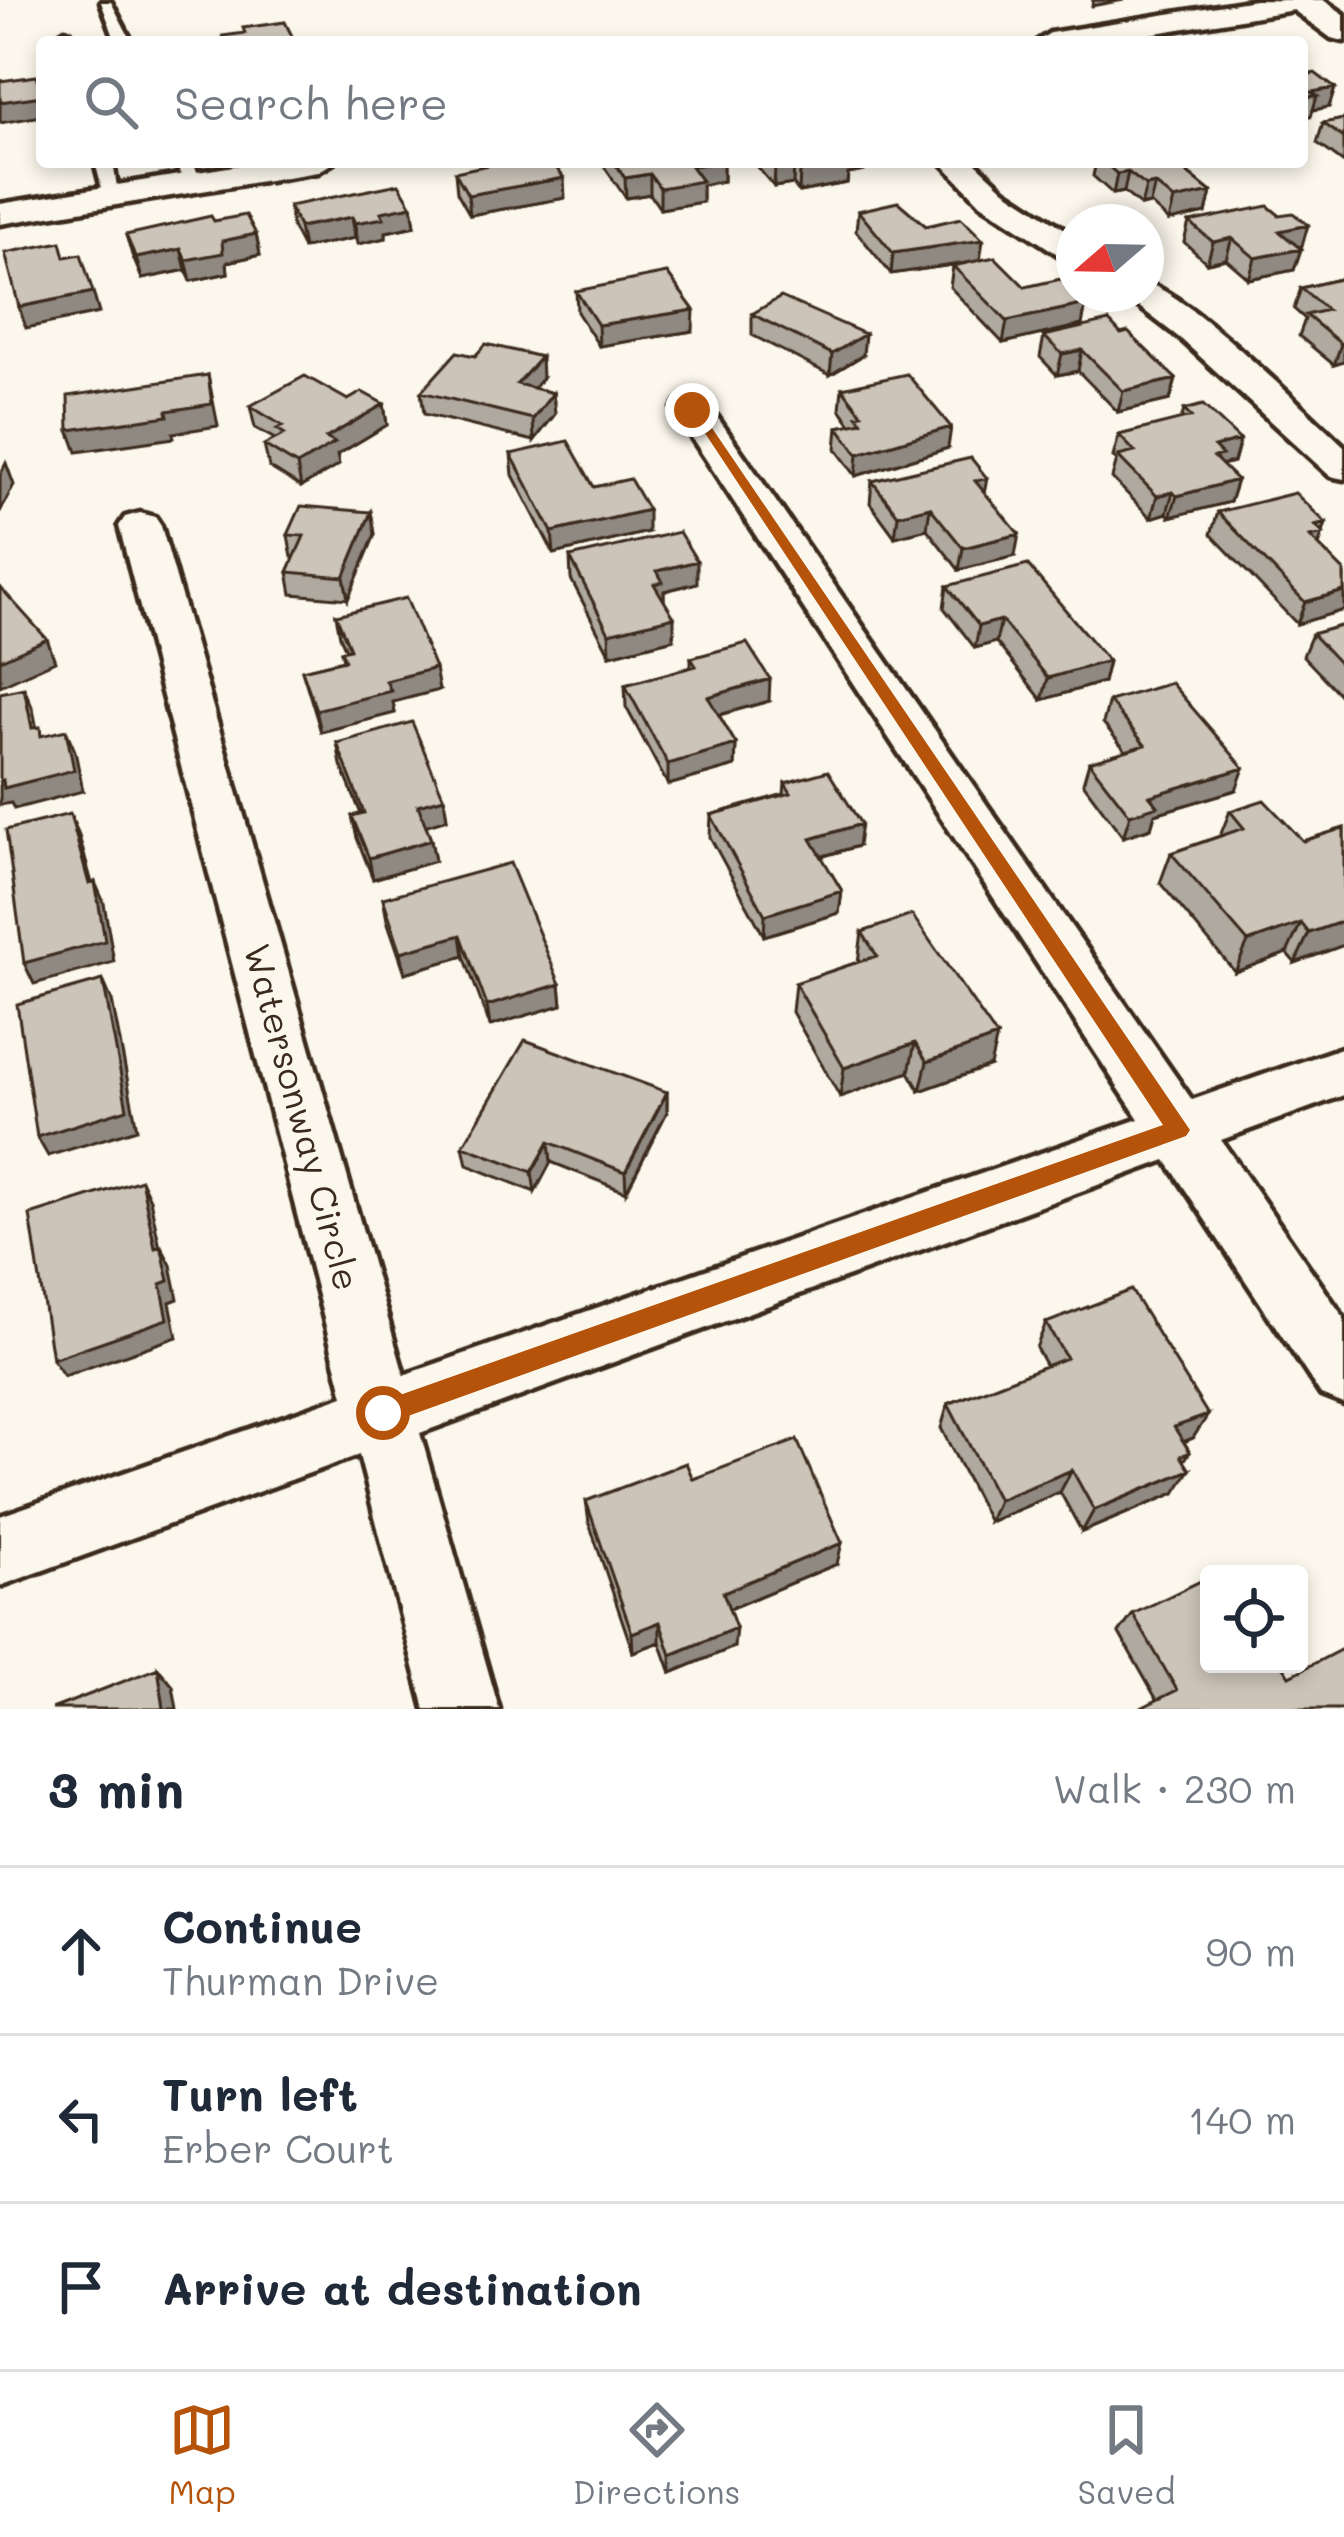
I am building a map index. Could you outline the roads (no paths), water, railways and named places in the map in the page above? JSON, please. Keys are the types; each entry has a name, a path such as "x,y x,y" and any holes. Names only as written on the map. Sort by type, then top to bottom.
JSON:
{"main road":[{"path":"1299,1 1344,30"}],"street":[{"path":"1086,36 1299,1"},
{"path":"0,214 113,196 189,172 241,168"},
{"path":"963,168 993,197 1056,238"},
{"path":"1164,308 1344,467"},
{"path":"692,410 1344,1373"},
{"name":"Watersonway Circle","path":"140,526 463,1709"},
{"path":"0,1552 1344,1071"}],"lane":[{"path":"106,5 121,36"},
{"path":"106,168 113,196"}]}
